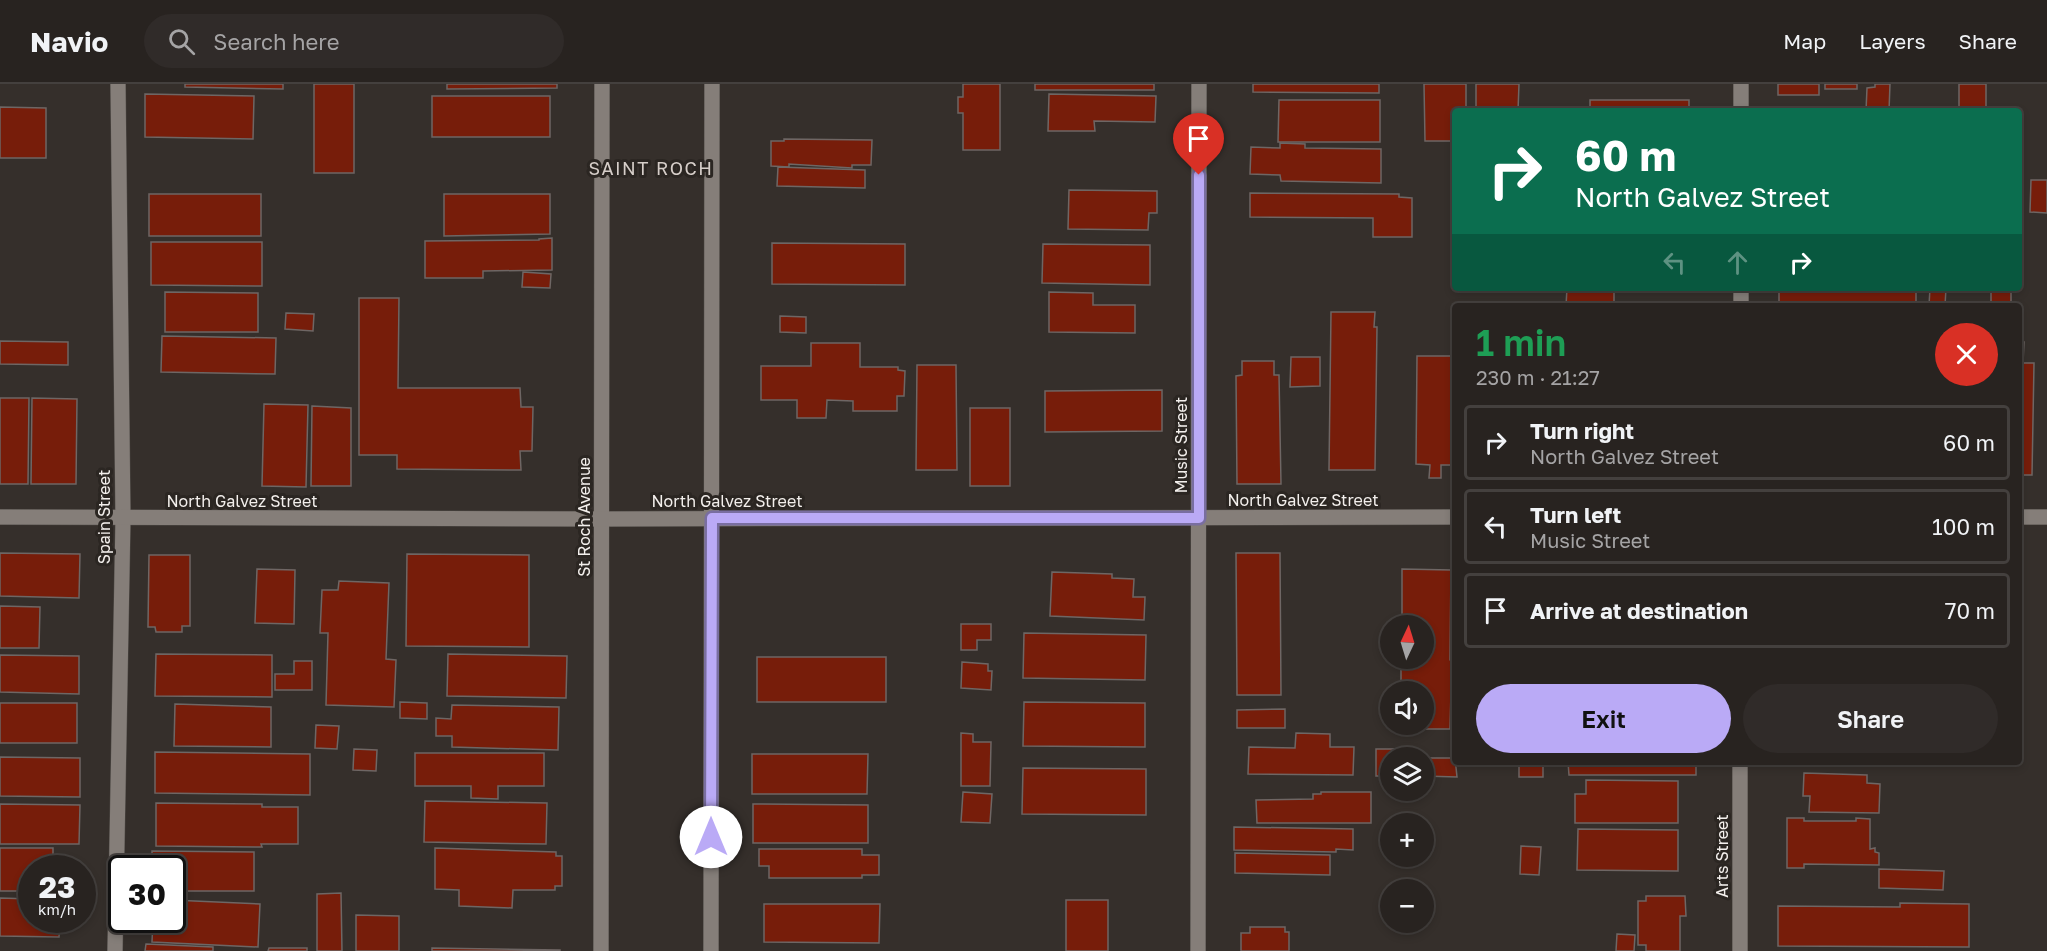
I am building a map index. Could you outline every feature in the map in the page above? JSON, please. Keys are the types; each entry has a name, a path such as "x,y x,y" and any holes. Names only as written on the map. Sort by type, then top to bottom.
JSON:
{"street":[{"name":"Spain Street","path":"115,951 123,518 118,84"},
{"name":"St Roch Avenue","path":"601,951 602,84"},
{"path":"711,951 712,84"},
{"name":"Music Street","path":"1198,951 1199,84"},
{"path":"1741,84 1741,108"},
{"name":"North Galvez Street","path":"0,517 1452,518"},
{"path":"2022,517 2047,517"},
{"name":"Arts Street","path":"1740,765 1740,951"}],"building":[{"path":"185,84 283,84 283,89 185,87"},
{"path":"314,84 354,84 354,173 314,173"},
{"path":"447,84 557,84 557,88 447,89"},
{"path":"963,84 1000,84 1000,150 963,150 963,113 958,113 958,97 963,97"},
{"path":"1035,84 1154,84 1154,90 1035,90"},
{"path":"1253,84 1379,84 1379,93 1253,92"},
{"path":"1424,84 1466,84 1466,108 1452,108 1452,141 1425,141"},
{"path":"1476,84 1519,84 1518,108 1476,108"},
{"path":"1778,84 1819,84 1819,95 1778,95"},
{"path":"1825,84 1857,84 1857,89 1825,89"},
{"path":"1875,84 1890,84 1889,108 1866,108 1867,88 1875,87"},
{"path":"1959,84 1986,84 1986,108 1959,108"},
{"path":"145,94 254,96 253,139 145,137"},
{"path":"1049,94 1156,96 1155,122 1094,121 1095,131 1048,131"},
{"path":"432,96 550,96 550,137 432,137"},
{"path":"1279,100 1380,100 1380,142 1278,142"},
{"path":"1590,100 1689,100 1689,108 1590,108"},
{"path":"0,107 46,108 46,158 0,158"},
{"path":"784,139 872,140 871,165 852,165 852,168 789,164 789,167 771,166 771,141 784,141"},
{"path":"1280,143 1305,144 1305,148 1381,149 1381,183 1281,181 1280,175 1250,174 1251,147 1280,148"},
{"path":"778,167 865,170 865,188 777,186"},
{"path":"2031,180 2047,180 2047,213 2030,212"},
{"path":"1069,190 1157,191 1157,213 1149,213 1148,230 1068,229"},
{"path":"1250,193 1399,194 1399,197 1412,198 1412,237 1373,237 1373,218 1250,217"},
{"path":"149,194 261,194 261,236 149,236"},
{"path":"444,194 550,194 550,234 444,236"},
{"path":"552,238 552,270 483,271 483,278 425,278 425,241"},
{"path":"151,242 262,242 262,286 151,285"},
{"path":"772,243 905,244 905,285 772,284"},
{"path":"1043,244 1150,245 1150,285 1042,283"},
{"path":"523,272 551,274 550,288 522,287"},
{"path":"1567,291 1614,291 1614,303 1566,303"},
{"path":"1779,291 1916,291 1916,303 1779,303"},
{"path":"1930,291 1946,291 1945,303 1929,303"},
{"path":"1991,291 2011,291 2011,303 1991,303"},
{"path":"165,292 258,293 258,332 165,332"},
{"path":"1049,292 1093,293 1093,305 1135,305 1135,333 1049,332"},
{"path":"359,298 399,298 398,388 520,388 521,407 533,407 532,451 520,451 521,470 397,469 397,455 359,455"},
{"path":"1331,312 1375,312 1374,327 1377,327 1375,470 1329,470"},
{"path":"286,313 314,314 313,331 285,329"},
{"path":"780,316 806,317 806,333 780,332"},
{"path":"162,336 276,338 275,374 161,372"},
{"path":"0,341 68,342 68,365 0,364"},
{"path":"2022,342 2024,342 2023,363 2034,363 2032,475 2022,475"},
{"path":"811,343 860,343 860,367 898,367 898,370 905,371 904,396 897,396 897,411 853,411 853,401 827,400 826,418 797,418 797,400 761,400 761,366 811,366"},
{"path":"1417,356 1452,356 1452,465 1441,465 1441,478 1429,478 1430,465 1416,464"},
{"path":"1291,357 1320,357 1320,386 1290,387"},
{"path":"1242,361 1274,361 1274,375 1279,375 1281,484 1237,484 1236,376 1242,375"},
{"path":"917,365 956,365 957,470 916,470"},
{"path":"1162,390 1162,431 1045,432 1045,391"},
{"path":"0,398 29,398 28,484 0,484"},
{"path":"32,398 77,399 76,484 31,484"},
{"path":"264,404 308,405 306,487 262,486"},
{"path":"312,406 351,408 351,486 311,486"},
{"path":"970,408 1010,408 1010,486 970,486"},
{"path":"0,553 80,554 79,598 0,596"},
{"path":"1236,553 1280,553 1281,695 1237,695"},
{"path":"407,554 529,555 529,647 406,646"},
{"path":"149,555 190,555 190,626 182,626 182,632 156,632 155,627 148,627"},
{"path":"257,569 295,570 294,624 255,623"},
{"path":"1402,569 1451,570 1450,729 1434,729 1434,681 1401,681 1401,669 1434,669 1434,615 1402,615"},
{"path":"1052,572 1112,574 1112,578 1134,579 1133,597 1145,597 1144,620 1050,616"},
{"path":"339,581 389,583 386,659 396,660 394,707 326,705 328,633 320,633 322,590 338,590"},
{"path":"0,606 40,607 39,648 0,648"},
{"path":"961,624 991,624 991,640 977,640 977,650 961,650"},
{"path":"1024,633 1146,635 1145,680 1023,678"},
{"path":"156,654 272,655 272,697 155,696"},
{"path":"448,654 567,656 566,698 447,696"},
{"path":"0,655 79,656 79,694 0,692"},
{"path":"757,657 886,657 886,702 757,702"},
{"path":"294,661 312,661 312,690 275,690 275,674 294,674"},
{"path":"962,662 988,664 988,671 992,671 991,690 961,688"},
{"path":"400,702 427,703 427,719 400,718"},
{"path":"1024,702 1145,703 1145,747 1023,746"},
{"path":"0,703 77,703 77,743 0,743"},
{"path":"175,704 271,707 271,747 174,746"},
{"path":"452,705 559,707 558,750 452,747 452,736 436,736 436,718 451,719"},
{"path":"1285,709 1285,728 1237,728 1237,710"},
{"path":"316,725 339,726 337,749 315,748"},
{"path":"961,733 973,734 973,742 991,742 990,786 961,786"},
{"path":"1296,733 1330,734 1330,747 1354,747 1353,775 1248,774 1249,747 1295,748"},
{"path":"354,749 377,750 376,771 353,770"},
{"path":"1376,749 1380,749 1380,776 1376,776"},
{"path":"155,752 310,754 310,795 155,793"},
{"path":"415,753 544,753 544,786 498,786 498,799 471,798 471,786 415,786"},
{"path":"752,754 868,754 867,794 752,794"},
{"path":"0,757 80,758 80,797 0,796"},
{"path":"1434,758 1452,758 1452,765 1456,765 1457,777 1434,776"},
{"path":"1519,765 1543,765 1543,777 1519,777"},
{"path":"1568,765 1696,765 1696,775 1569,775"},
{"path":"1023,768 1146,769 1146,815 1022,814"},
{"path":"1804,773 1867,775 1867,783 1880,784 1879,813 1809,812 1810,796 1803,796"},
{"path":"1586,780 1678,781 1678,823 1575,823 1575,794 1586,794"},
{"path":"963,792 992,794 990,823 961,822"},
{"path":"1321,792 1371,792 1371,823 1257,823 1256,800 1313,799 1313,794 1321,794"},
{"path":"425,801 547,803 546,844 424,842"},
{"path":"156,803 262,804 262,807 298,807 298,844 261,844 262,847 156,846"},
{"path":"0,804 80,805 79,844 0,844"},
{"path":"753,804 868,805 868,843 753,843"},
{"path":"1787,818 1804,818 1804,821 1870,819 1870,849 1875,848 1875,852 1879,853 1879,865 1804,864 1804,868 1787,868"},
{"path":"1234,827 1353,829 1353,850 1336,849 1336,852 1234,850"},
{"path":"1578,829 1678,830 1678,871 1577,870"},
{"path":"1521,846 1541,847 1539,875 1520,874"},
{"path":"0,848 53,848 53,855 18,855 18,891 0,891"},
{"path":"435,848 556,852 556,856 562,856 562,886 555,886 555,890 513,890 512,908 459,906 459,890 435,889"},
{"path":"759,849 862,849 862,855 879,855 879,875 862,875 862,878 769,878 769,866 759,866"},
{"path":"152,851 254,852 254,891 186,891 186,855 152,855"},
{"path":"1235,853 1330,855 1330,875 1235,873"},
{"path":"1879,869 1944,871 1943,890 1879,888"},
{"path":"341,893 342,951 317,951 317,894"},
{"path":"1646,896 1685,896 1686,916 1680,916 1680,951 1646,951 1646,945 1638,945 1638,901 1646,901"},
{"path":"0,898 18,899 18,933 59,933 59,937 0,936"},
{"path":"1066,900 1108,900 1108,951 1066,951"},
{"path":"186,901 260,904 258,947 152,942 152,933 186,933"},
{"path":"1900,903 1969,904 1969,947 1778,946 1778,906 1900,907"},
{"path":"764,904 880,904 879,943 764,942"},
{"path":"356,915 399,916 399,951 356,951"},
{"path":"1250,927 1285,927 1285,932 1289,932 1289,951 1241,951 1241,933 1250,933"},
{"path":"1617,934 1635,935 1634,951 1616,951"},
{"path":"146,944 213,947 213,951 145,951"},
{"path":"269,948 307,948 307,951 268,951"},
{"path":"432,948 560,950 560,951 432,951"}],"district":[{"name":"SAINT ROCH","path":"651,168"}],"route":[{"path":"711,837 712,518 1199,518 1199,175"}]}
